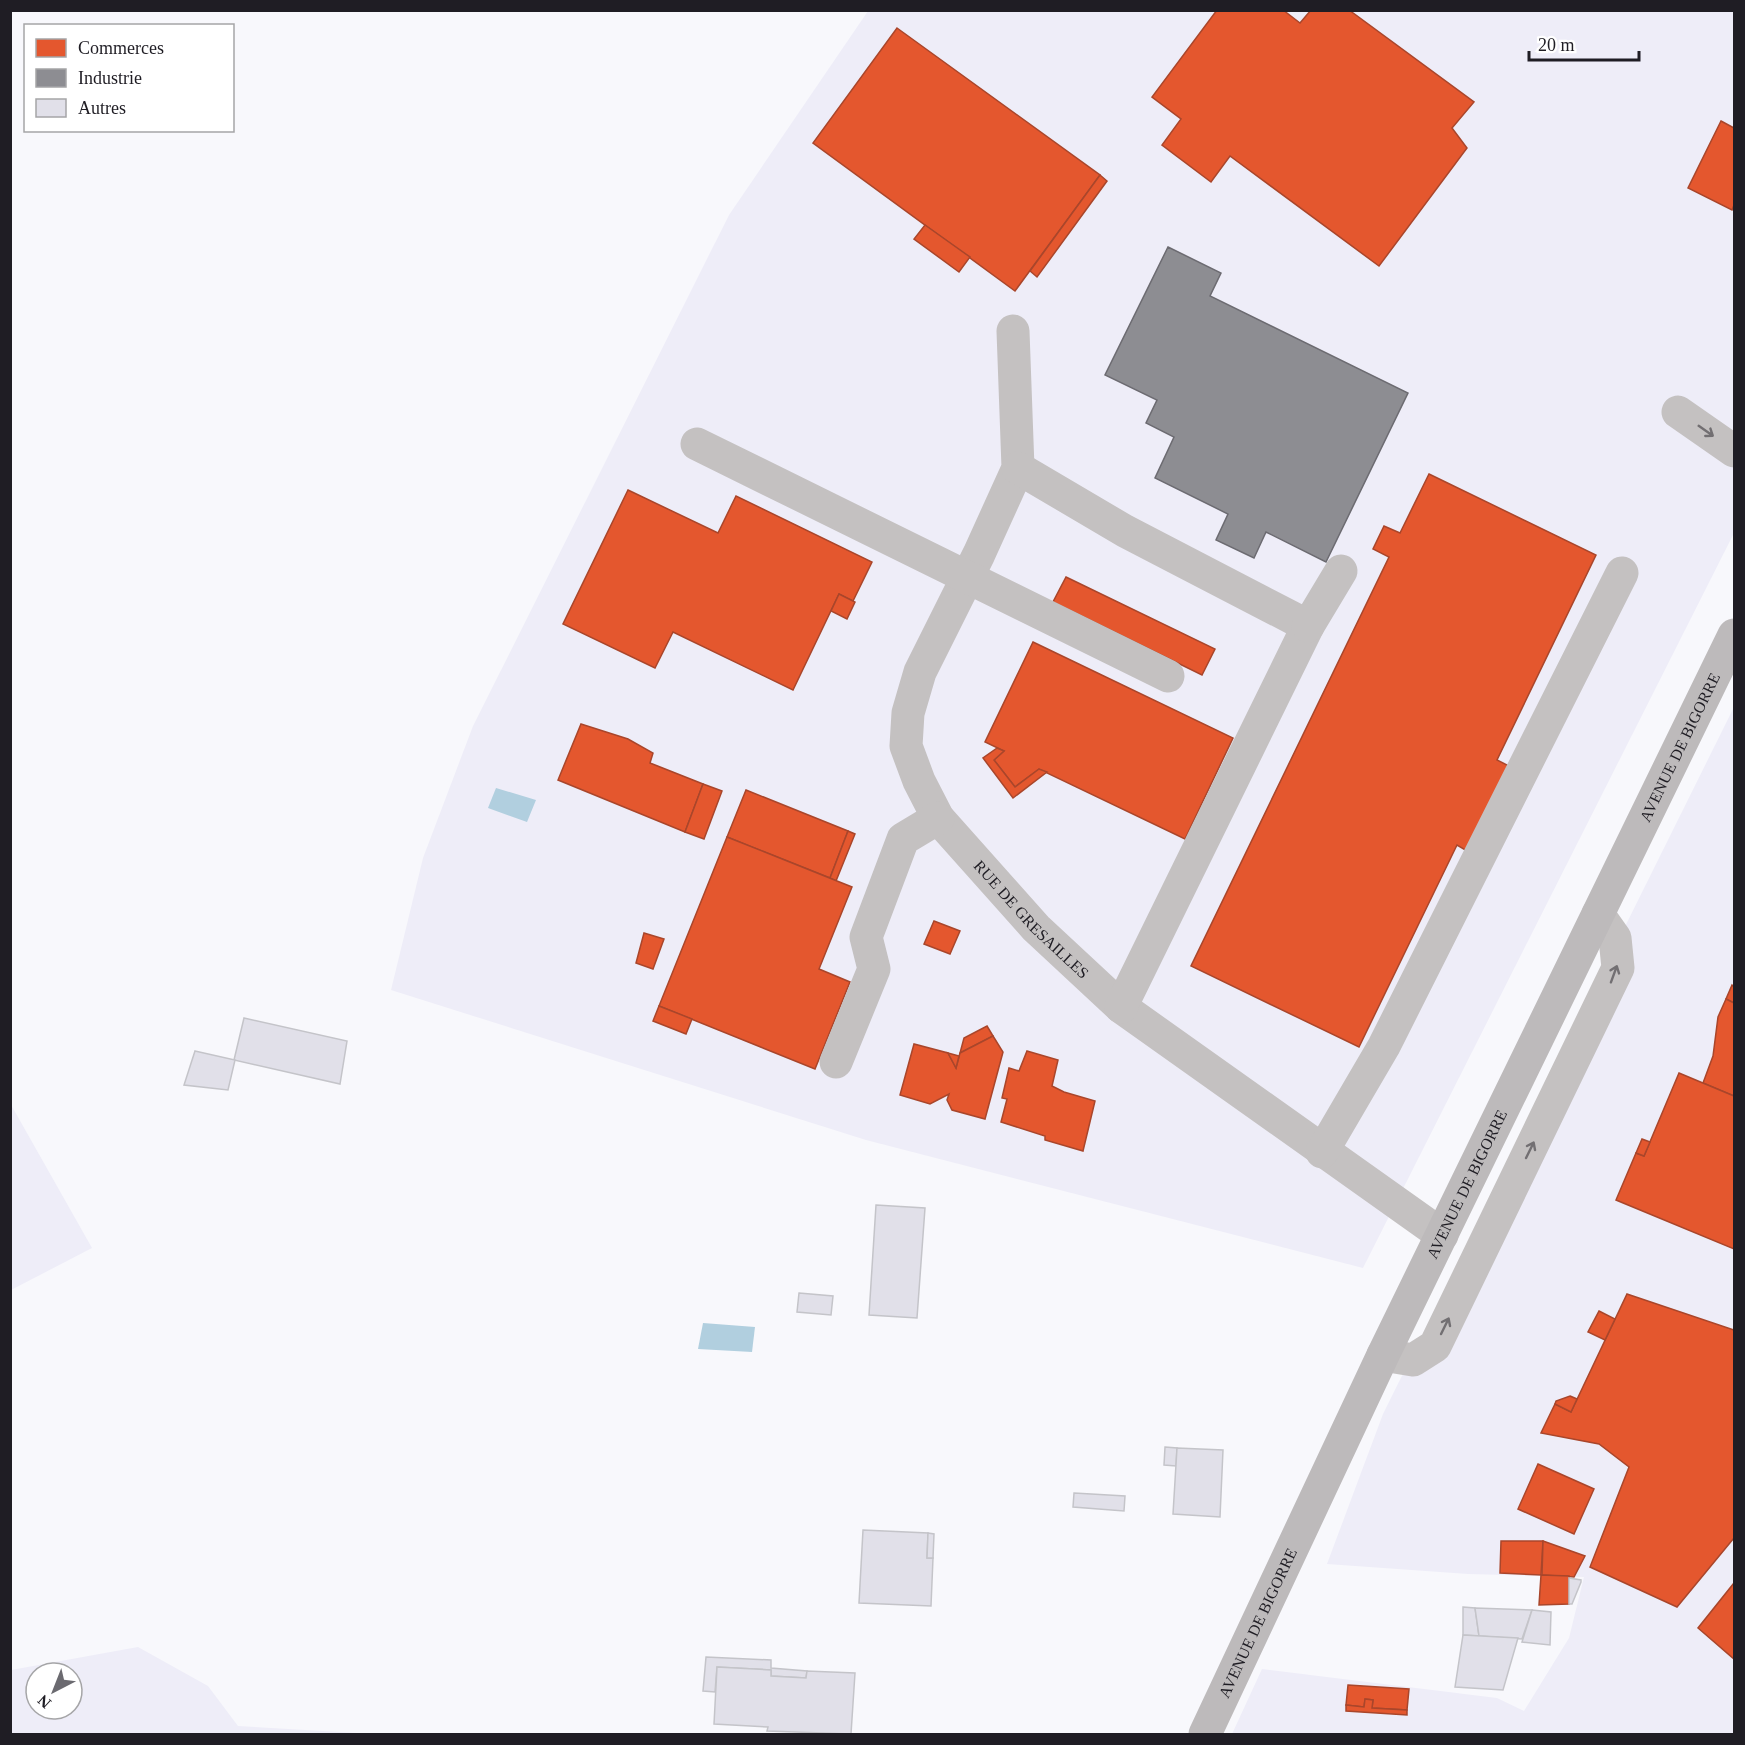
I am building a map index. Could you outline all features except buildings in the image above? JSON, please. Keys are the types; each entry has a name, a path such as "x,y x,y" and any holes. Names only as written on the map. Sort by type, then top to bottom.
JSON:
{"main road":[{"name":"AVENUE DE BIGORRE","path":"1205,1734 1383,1355 1734,635"}],"lane":[{"path":"1013,331 1018,468 1125,531 1308,626"},
{"path":"1678,412 1734,451"},
{"path":"697,444 1168,676"},
{"name":"RUE DE GRESAILLES","path":"1018,468 920,672 908,713 906,746 919,781 938,818 1036,928 1120,1007 1442,1235"},
{"path":"1120,1007 1308,626 1341,571"},
{"path":"1322,1152 1384,1046 1622,573"},
{"path":"836,1062 874,969 867,938 903,839 938,818"},
{"path":"1383,1355 1413,1360 1435,1346 1440,1336 1618,968 1615,938 1598,914"}],"shaded area":[{"path":"868,11 1734,11 1734,533 1363,1268 866,1140 391,990 423,858 473,726 729,215"},
{"path":"1734,707 1734,1734 1232,1734 1262,1669 1497,1698 1524,1711 1569,1638 1584,1577 1468,1574 1327,1564 1383,1414"},
{"path":"10,1103 92,1248 11,1290 10,1290"},
{"path":"138,1647 208,1686 238,1726 374,1734 11,1734 11,1670 24,1668 24,1721 84,1721 84,1661 61,1661"}],"water":[{"path":"496,788 536,800 527,822 488,808"},
{"path":"703,1323 755,1327 752,1352 698,1349"}]}
